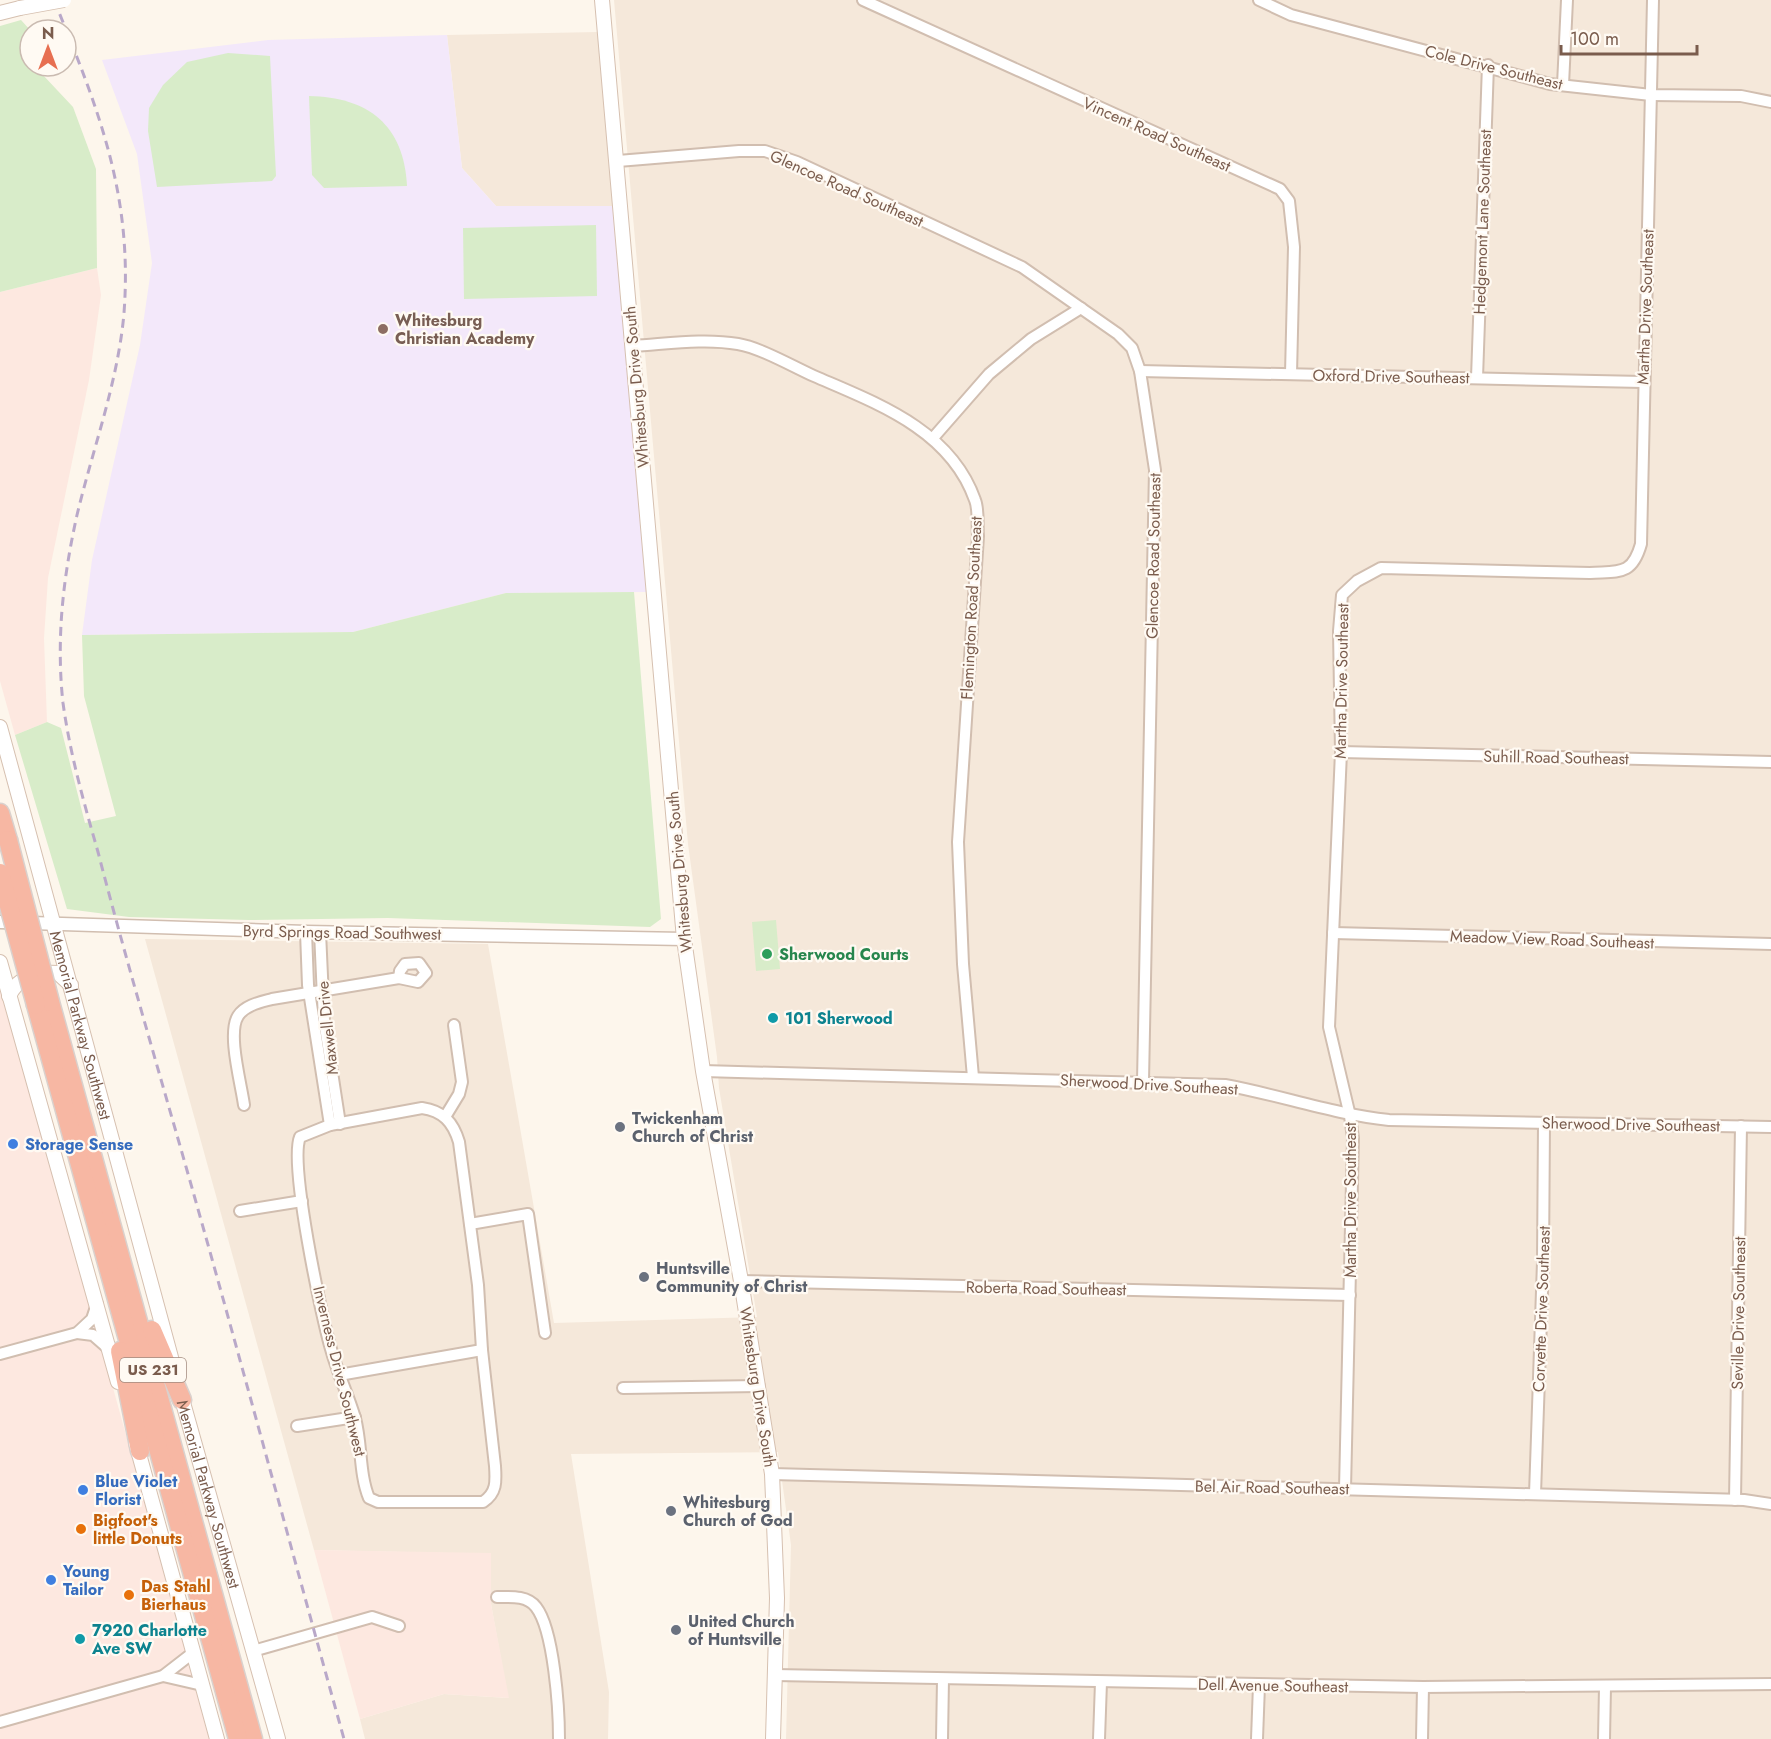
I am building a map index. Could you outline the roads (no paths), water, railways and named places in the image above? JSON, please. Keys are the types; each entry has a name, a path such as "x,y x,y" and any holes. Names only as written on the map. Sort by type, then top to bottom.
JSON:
{"highway":[{"name":"Memorial Parkway Southwest","path":"0,813 8,840 43,1003"},
{"name":"Memorial Parkway Southwest","path":"0,872 43,1003 254,1739"},
{"name":"Memorial Parkway Southwest","path":"104,1220 238,1739"},
{"path":"104,1220 125,1243 148,1322 182,1400"},
{"path":"104,1220 140,1451"}],"main road":[{"path":"0,14 64,0"},
{"name":"Whitesburg Drive South","path":"602,0 618,161 684,939 703,1071 759,1386 772,1474 777,1598 773,1739"},
{"name":"Memorial Parkway Southwest","path":"0,727 182,1400 278,1739"},
{"path":"0,872 28,864 35,854"},
{"path":"0,962 140,1451 217,1739"},
{"path":"9,996 18,983 37,974 58,974 72,987"}],"street":[{"name":"Vincent Road Southeast","path":"863,0 1280,189 1289,201 1294,247 1291,374"},
{"name":"Cole Drive Southeast","path":"1259,0 1291,15 1563,85 1651,95 1741,96 1771,102"},
{"path":"1563,85 1567,0"},
{"name":"Martha Drive Southeast","path":"1345,1489 1353,1138 1329,1027 1341,752 1342,595 1357,581 1381,568 1590,573 1618,571 1631,567 1637,559 1641,544 1653,0"},
{"name":"Hedgemont Lane Southeast","path":"1477,378 1488,65"},
{"name":"Glencoe Road Southeast","path":"618,161 739,150 765,151 797,162 1022,267 1118,334 1132,348 1140,371 1155,470 1143,1082"},
{"path":"933,438 989,374 1031,339 1081,308"},
{"name":"Flemington Road Southeast","path":"633,346 682,342 740,344 884,406 920,427 933,438 960,471 976,501 978,536 958,842 963,964 973,1077"},
{"name":"Oxford Drive Southeast","path":"1140,371 1643,382"},
{"name":"Suhill Road Southeast","path":"1341,752 1771,762"},
{"name":"Byrd Springs Road Southwest","path":"0,922 306,932 684,939"},
{"path":"306,932 309,993 335,1124"},
{"name":"Maxwell Drive","path":"320,932 324,1020 335,1124"},
{"name":"Meadow View Road Southeast","path":"1333,933 1771,944"},
{"path":"244,1105 233,1029 239,1014 252,1005 399,978"},
{"path":"445,1117 459,1094 462,1082 454,1025"},
{"name":"Sherwood Drive Southeast","path":"703,1071 1225,1085 1263,1092 1350,1116 1389,1120 1771,1127"},
{"name":"Inverness Drive Southwest","path":"422,1108 436,1110 445,1117 454,1126 459,1142 478,1285 482,1350 496,1484 491,1497 483,1502 378,1502 369,1498 365,1488 362,1451 355,1417 339,1375 322,1312 302,1201 296,1146 300,1137 335,1124 422,1108"},
{"name":"Corvette Drive Southeast","path":"1535,1494 1544,1123"},
{"name":"Seville Drive Southeast","path":"1735,1500 1741,1126"},
{"path":"240,1211 302,1201"},
{"path":"470,1224 528,1214 545,1333"},
{"name":"Roberta Road Southeast","path":"741,1281 1350,1294"},
{"path":"77,1333 92,1319 98,1304"},
{"path":"0,1354 77,1333 93,1335 110,1349"},
{"path":"339,1375 482,1350"},
{"path":"623,1388 759,1386"},
{"path":"297,1426 355,1417"},
{"name":"Bel Air Road Southeast","path":"772,1474 1735,1500 1771,1504"},
{"path":"497,1598 517,1597 530,1601 537,1607 547,1632 555,1682 559,1739"},
{"path":"253,1651 372,1617 399,1626"},
{"path":"0,1722 163,1676 194,1652"},
{"name":"Dell Avenue Southeast","path":"775,1675 1423,1688 1771,1684"},
{"path":"163,1676 202,1685"},
{"path":"942,1739 944,1679"},
{"path":"1099,1739 1101,1682"},
{"path":"1257,1739 1258,1685"},
{"path":"1604,1739 1605,1686"},
{"path":"1422,1739 1423,1688"}],"railway":[{"path":"54,0 85,78 109,152 123,229 125,270 121,339 104,415 77,515 62,609 61,679 69,741 115,915 344,1739"}],"place":[{"name":"Whitesburg Christian Academy","path":"383,329"},
{"name":"Sherwood Courts","path":"767,954"},
{"name":"101 Sherwood","path":"773,1018"},
{"name":"Twickenham Church of Christ","path":"620,1127"},
{"name":"Storage Sense","path":"13,1144"},
{"name":"Huntsville Community of Christ","path":"644,1277"},
{"name":"Blue Violet Florist","path":"83,1490"},
{"name":"Whitesburg Church of God","path":"671,1511"},
{"name":"Bigfoot's little Donuts","path":"81,1529"},
{"name":"Young Tailor","path":"51,1580"},
{"name":"Das Stahl Bierhaus","path":"129,1595"},
{"name":"United Church of Huntsville","path":"676,1630"},
{"name":"7920 Charlotte Ave SW","path":"80,1639"}]}
